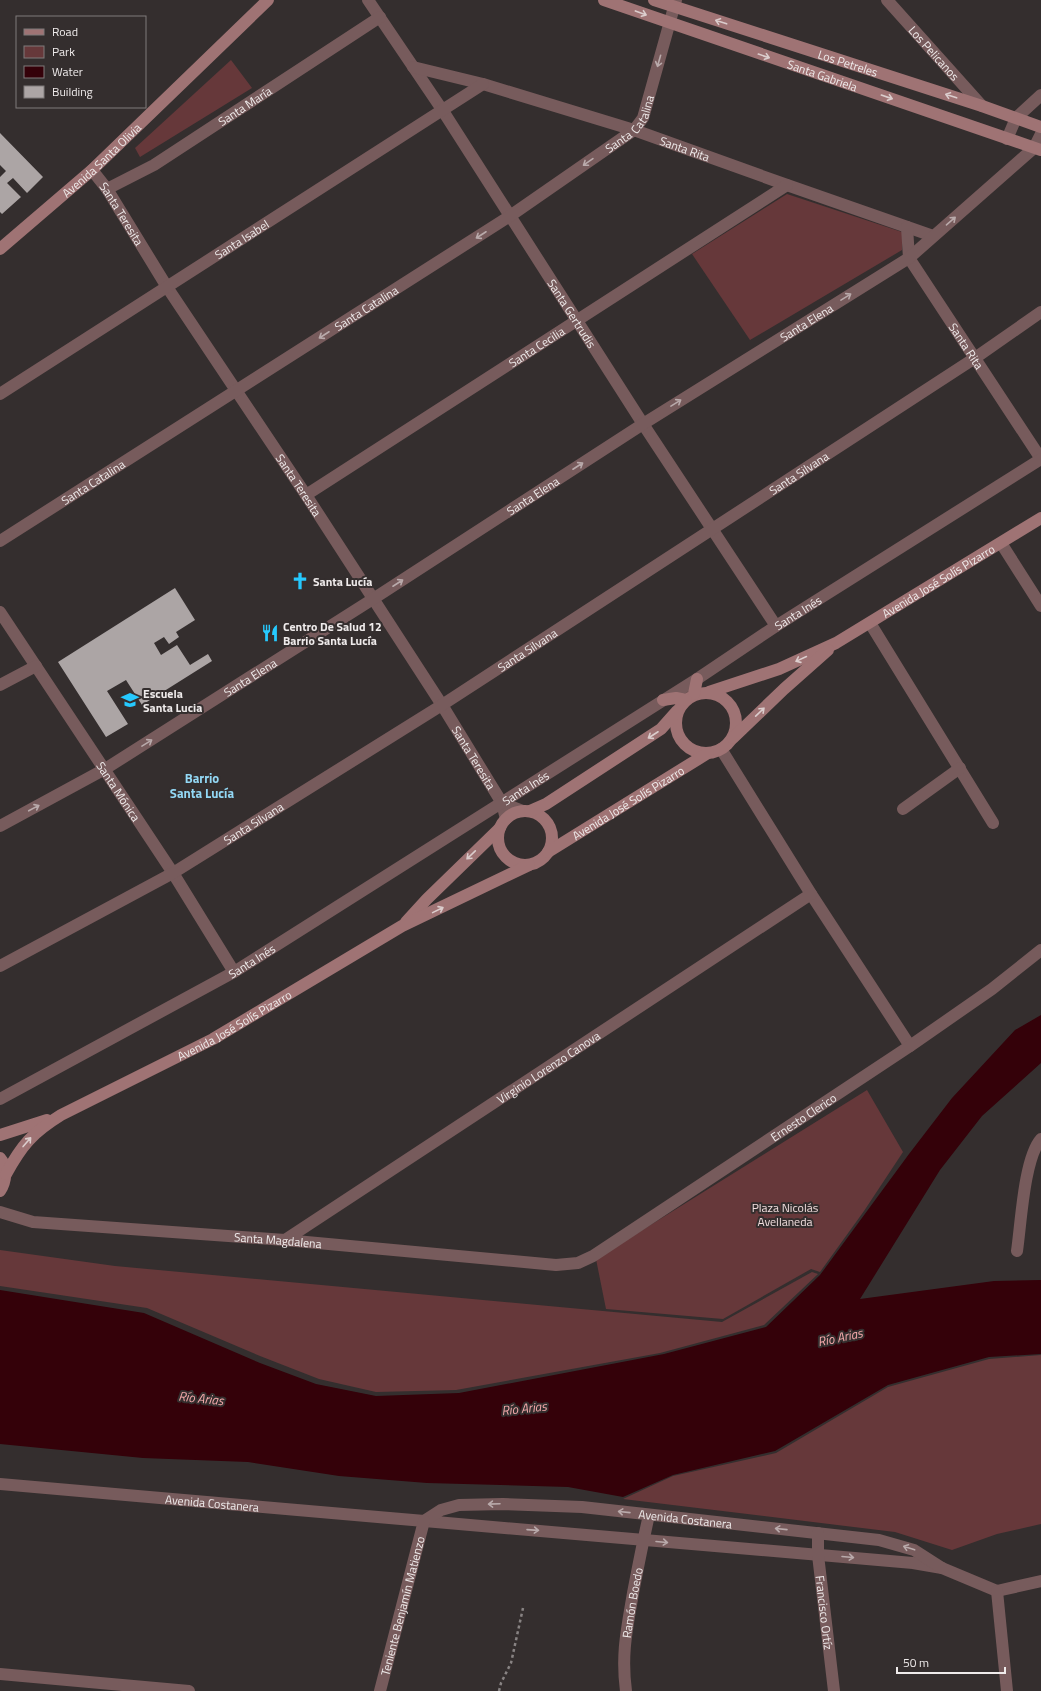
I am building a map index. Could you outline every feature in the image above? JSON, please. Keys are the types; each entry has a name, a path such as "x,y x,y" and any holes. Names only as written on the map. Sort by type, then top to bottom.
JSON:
{"main road":[{"name":"Avenida Santa Olivia","path":"0,249 92,170 268,0"},
{"name":"Santa Gabriela","path":"604,0 670,24 1038,149"},
{"name":"Los Petreles","path":"654,0 675,4 982,106 1041,128"},
{"name":"Avenida José Solís Pizarro","path":"402,926 511,815 546,804 662,730 687,700 779,669 836,643 1041,518"},
{"name":"Avenida José Solís Pizarro","path":"548,852 708,753 721,749 784,689 836,643"},
{"path":"663,700 676,698 687,700 697,679"},
{"path":"708,692 723,698 733,709 736,719 736,730 732,739"},
{"name":"Avenida José Solís Pizarro","path":"687,700 676,716 675,725 678,734 690,749 708,753"},
{"name":"Avenida José Solís Pizarro","path":"0,1191 4,1185 6,1174 26,1143 41,1128 61,1115 213,1039 402,926 543,859 552,844 550,827 546,820 539,814 527,811"},
{"path":"503,823 498,837 499,847 504,855 511,861 519,865 529,865"},
{"name":"Avenida José Solís Pizarro","path":"0,1135 61,1115"},
{"path":"0,1158 6,1174"}],"street":[{"name":"Santa Gertrudis","path":"368,0 443,111 643,424 776,626"},
{"name":"Los Pelicanos","path":"887,0 982,106"},
{"name":"Santa Catalina","path":"0,541 237,392 510,216 634,130 643,118 675,4"},
{"name":"Santa María","path":"107,189 154,164 380,17"},
{"name":"Santa Rita","path":"413,67 483,84 634,130 787,186 933,236"},
{"name":"Santa Isabel","path":"0,394 483,84"},
{"path":"1007,139 1016,118 1041,95"},
{"name":"Santa Elena","path":"0,826 105,769 373,599 643,424 909,258 933,236 1038,149 1041,134"},
{"name":"Santa Teresita","path":"92,170 107,189 167,287 306,495 442,705 502,803"},
{"name":"Santa Cecilia","path":"306,495 787,186"},
{"name":"Santa Rita","path":"907,227 909,258 1041,459"},
{"name":"Santa Silvana","path":"0,966 173,873 442,705 975,358 1041,312"},
{"name":"Santa Inés","path":"0,1099 234,972 697,679 776,626 1041,459"},
{"path":"1000,543 1041,606"},
{"name":"Santa Mónica","path":"0,612 173,873 234,972"},
{"path":"870,622 993,823"},
{"path":"0,685 36,666"},
{"path":"721,749 811,894 910,1046"},
{"path":"903,808 960,768"},
{"path":"502,803 503,823"},
{"name":"Avenida José Solís Pizarro","path":"502,803 527,811"},
{"name":"Virginio Lorenzo Canova","path":"285,1240 811,894"},
{"name":"Ernesto Clerico","path":"556,1265 578,1263 593,1256 910,1046 992,989 1041,950"},
{"path":"1017,1251 1029,1163 1036,1144 1041,1139"},
{"name":"Santa Magdalena","path":"0,1212 34,1222 285,1240 556,1265"},
{"name":"Avenida Costanera","path":"0,1484 542,1530 642,1541 913,1563 942,1568"},
{"name":"Avenida Costanera","path":"424,1521 442,1510 459,1505 503,1504 582,1507 879,1540 914,1550 942,1568 997,1591"},
{"name":"Ramón Boedo","path":"626,1691 623,1670 624,1648 642,1541 649,1515"},
{"name":"Teniente Benjamín Matienzo","path":"380,1691 424,1521"},
{"name":"Francisco Ortíz","path":"818,1533 818,1555 834,1691"},
{"path":"1007,1691 997,1591 1041,1581"},
{"path":"0,1674 189,1691"}],"path":[{"path":"499,1691 501,1683 511,1663 524,1608"}],"green space":[{"path":"231,60 252,88 140,157 135,148"},
{"path":"787,194 902,232 902,250 750,340 692,254"},
{"name":"Plaza Nicolás Avellaneda","path":"867,1090 903,1152 864,1211 820,1272 811,1269 723,1319 606,1309 596,1259"},
{"path":"0,1250 115,1266 722,1322 812,1272 818,1274 764,1325 660,1353 456,1390 376,1392 319,1379 260,1356 147,1308 0,1286"},
{"path":"1041,1355 1041,1524 997,1534 952,1550 895,1532 623,1499 673,1476 776,1453 888,1387 989,1359"}],"water":[{"name":"Río Arias","path":"1041,1015 1041,1063 982,1116 940,1170 860,1299 994,1281 1041,1280 1041,1354 989,1357 888,1385 775,1451 673,1475 623,1497 568,1487 427,1483 339,1476 248,1462 143,1458 0,1444 0,1290 144,1313 260,1363 316,1384 376,1396 459,1393 664,1354 766,1327 820,1275 952,1098 1015,1030"}],"building":[{"path":"0,133 43,177 27,193 13,178 7,183 21,197 2,214 0,212 0,177 6,171 0,165"},
{"path":"175,588 195,620 176,632 179,637 169,644 164,637 154,643 161,655 177,645 190,665 208,654 212,661 142,705 126,680 107,691 128,724 106,737 58,662"}],"place":[{"name":"Santa Lucía","path":"300,581"},
{"name":"Centro De Salud 12 Barrio Santa Lucía","path":"270,633"},
{"name":"Escuela Santa Lucia","path":"130,700"}],"district":[{"name":"Barrio Santa Lucía","path":"202,786"}]}
